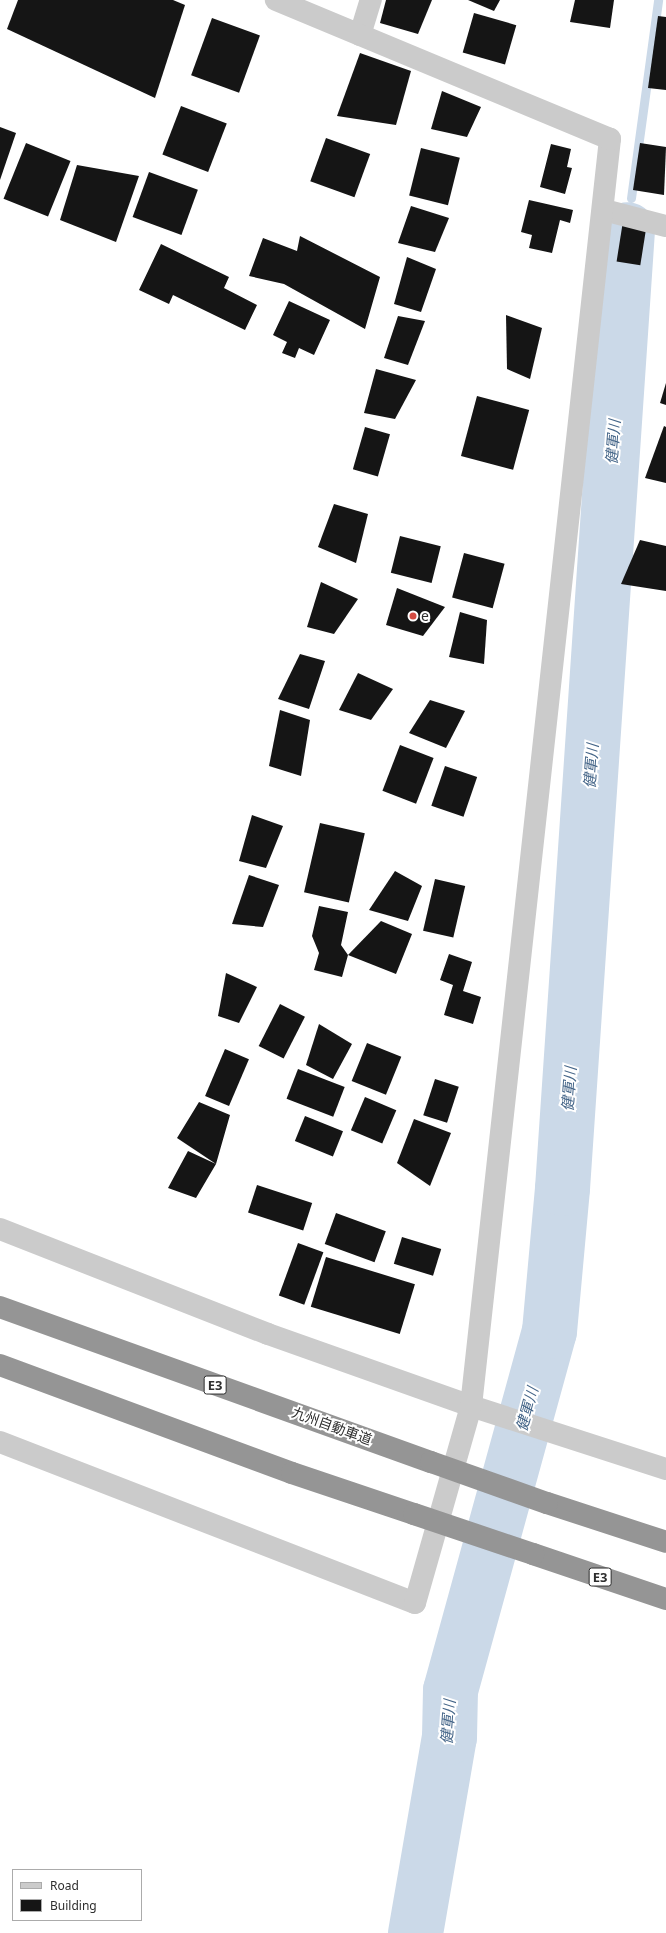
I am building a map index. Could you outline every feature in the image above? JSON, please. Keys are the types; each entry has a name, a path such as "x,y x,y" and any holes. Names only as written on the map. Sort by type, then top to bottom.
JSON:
{"highway":[{"name":"九州自動車道","path":"0,1308 547,1503 666,1542"},
{"name":"E3","path":"0,1365 285,1470 666,1599"}],"street":[{"path":"0,1442 415,1603 471,1406 604,210 610,140 276,0"},
{"path":"360,35 371,0"},
{"path":"604,210 666,226"},
{"path":"0,1229 268,1334 471,1406 666,1469"}],"building":[{"path":"18,0 173,0 185,5 155,98 7,29"},
{"path":"386,0 432,0 418,34 380,23"},
{"path":"468,0 500,0 494,11"},
{"path":"575,0 614,0 610,28 570,22"},
{"path":"474,13 516,25 505,65 463,52"},
{"path":"658,16 666,17 666,90 648,88"},
{"path":"212,18 260,35 239,93 191,75"},
{"path":"360,53 411,71 396,125 337,116"},
{"path":"442,91 481,107 467,137 431,129"},
{"path":"181,106 227,124 208,172 162,155"},
{"path":"0,127 16,133 0,180"},
{"path":"326,138 370,154 354,197 310,181"},
{"path":"26,143 71,161 48,217 4,199"},
{"path":"640,143 666,147 664,195 633,190"},
{"path":"551,144 571,149 567,167 572,168 565,194 540,187"},
{"path":"421,148 460,158 448,205 409,196"},
{"path":"77,165 139,176 116,242 60,220"},
{"path":"149,172 198,190 181,235 133,217"},
{"path":"529,200 573,210 570,223 560,220 552,253 529,248 532,235 521,232"},
{"path":"411,206 449,218 435,252 398,243"},
{"path":"623,221 647,225 640,265 617,261"},
{"path":"300,236 380,277 365,329 284,284 249,276 263,238 297,251"},
{"path":"161,244 229,277 224,288 257,305 245,330 173,295 169,304 139,290"},
{"path":"407,257 436,269 421,312 394,304"},
{"path":"289,301 330,320 314,355 299,348 295,358 282,353 287,342 273,335"},
{"path":"506,315 542,328 530,379 507,369"},
{"path":"398,316 425,321 408,365 384,358"},
{"path":"376,369 416,380 395,419 364,413"},
{"path":"666,383 666,405 660,403"},
{"path":"477,396 529,410 513,470 461,456"},
{"path":"664,426 666,427 666,483 645,478"},
{"path":"365,427 390,434 378,476 353,469"},
{"path":"334,504 368,514 356,563 318,547"},
{"path":"400,536 441,546 432,583 391,573"},
{"path":"640,540 666,546 666,591 621,584"},
{"path":"464,553 505,564 493,608 452,597"},
{"path":"321,582 358,599 334,634 307,627"},
{"name":"e","path":"397,588 445,607 423,636 386,625"},
{"path":"460,612 487,620 484,664 449,657"},
{"path":"300,654 325,661 309,709 278,699"},
{"path":"358,673 393,689 371,720 339,710"},
{"path":"430,700 465,711 446,748 409,733"},
{"path":"280,710 310,720 301,776 269,766"},
{"path":"400,745 434,758 416,804 382,791"},
{"path":"445,766 477,777 463,817 431,806"},
{"path":"252,815 283,826 266,868 239,861"},
{"path":"320,823 365,833 349,903 304,892"},
{"path":"395,871 422,886 408,921 369,910"},
{"path":"249,875 279,885 263,927 232,924"},
{"path":"435,879 465,886 453,938 423,931"},
{"path":"319,906 348,912 341,945 348,955 342,977 314,970 319,953 312,936"},
{"path":"381,921 412,934 396,974 348,955"},
{"path":"449,954 472,962 463,991 481,997 473,1024 444,1015 453,985 440,980"},
{"path":"226,973 257,987 239,1023 218,1016"},
{"path":"280,1004 305,1017 284,1059 259,1046"},
{"path":"319,1024 352,1044 333,1079 306,1065"},
{"path":"367,1043 401,1057 386,1095 352,1081"},
{"path":"225,1049 249,1059 229,1106 205,1096"},
{"path":"298,1069 345,1087 333,1117 287,1099"},
{"path":"435,1079 459,1087 447,1123 423,1115"},
{"path":"365,1097 396,1110 382,1143 351,1130"},
{"path":"199,1102 230,1115 216,1164 177,1138"},
{"path":"305,1116 343,1131 333,1156 295,1141"},
{"path":"414,1119 451,1133 430,1186 397,1163"},
{"path":"188,1151 216,1164 196,1198 168,1188"},
{"path":"257,1185 312,1203 303,1231 248,1213"},
{"path":"336,1213 386,1231 375,1262 325,1244"},
{"path":"402,1237 441,1249 433,1276 394,1264"},
{"path":"298,1243 323,1252 304,1305 279,1296"},
{"path":"326,1257 415,1284 400,1334 311,1307"}],"waterway":[{"path":"631,198 658,0"},
{"name":"健軍川","path":"415,1933 449,1737 450,1690 549,1331 562,1188 627,229"}],"place":[{"name":"e","path":"413,616"}]}
